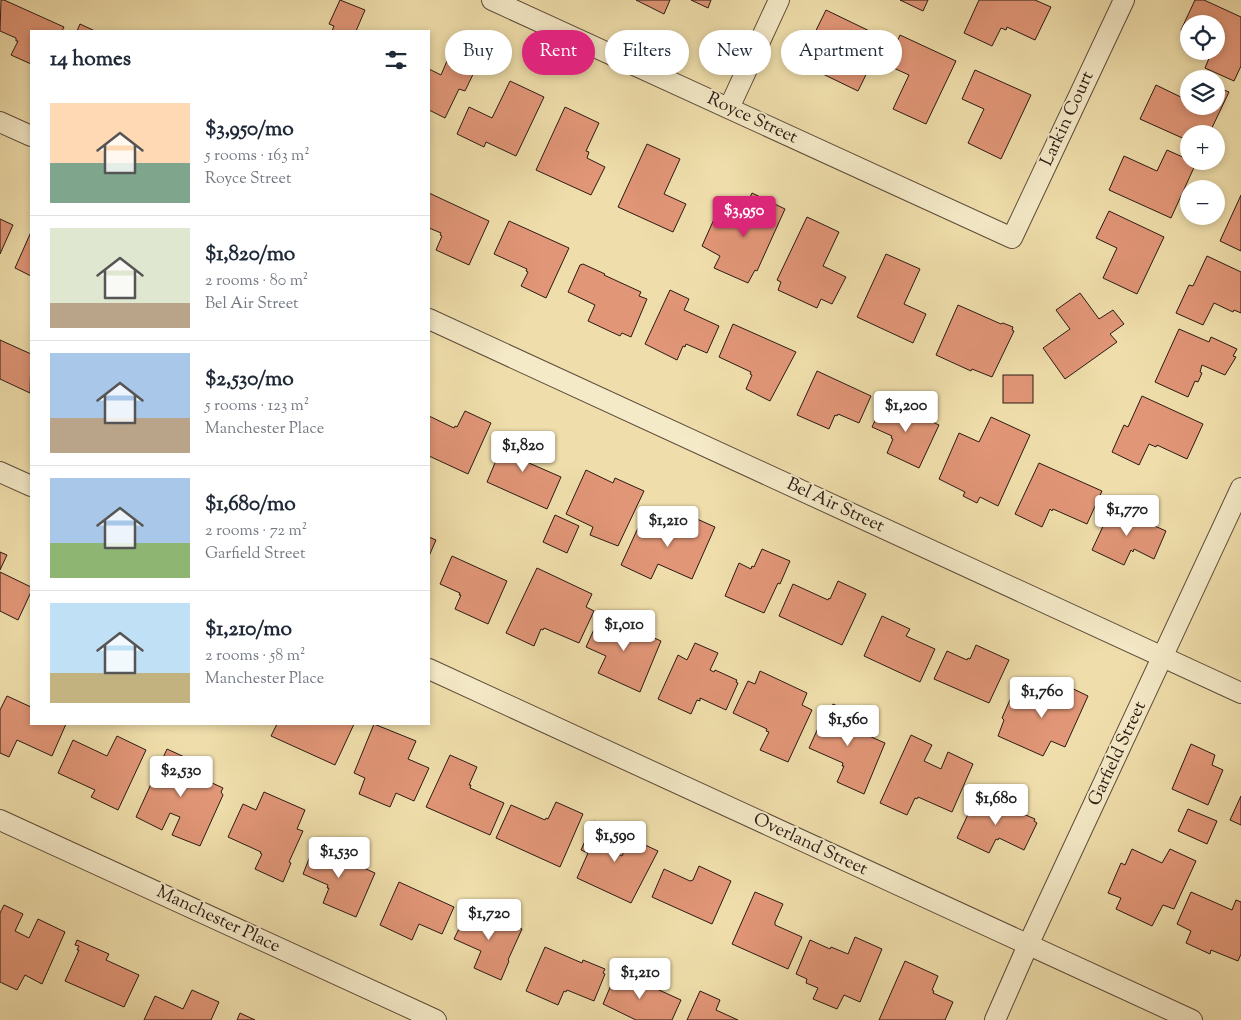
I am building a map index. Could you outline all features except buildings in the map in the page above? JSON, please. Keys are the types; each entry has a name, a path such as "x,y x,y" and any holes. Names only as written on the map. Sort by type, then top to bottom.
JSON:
{"street":[{"name":"Royce Street","path":"492,0 1012,238"},
{"path":"729,108 779,0"},
{"name":"Larkin Court","path":"1012,238 1124,0"},
{"path":"0,122 30,136"},
{"name":"Bel Air Street","path":"430,319 1241,693"},
{"path":"0,472 30,486"},
{"name":"Garfield Street","path":"995,1020 1241,488"},
{"name":"Overland Street","path":"430,670 1192,1020"},
{"name":"Manchester Place","path":"0,820 436,1020"}]}
